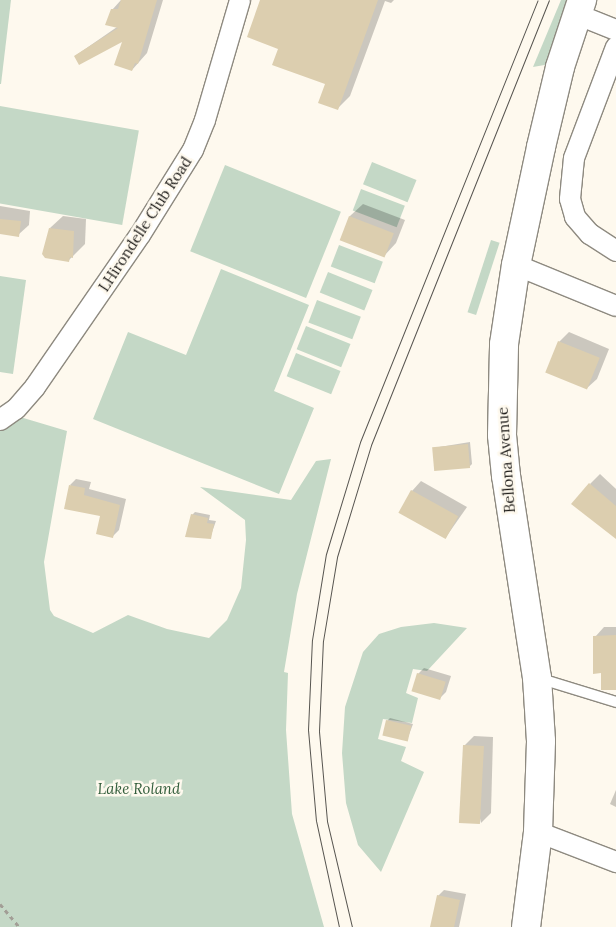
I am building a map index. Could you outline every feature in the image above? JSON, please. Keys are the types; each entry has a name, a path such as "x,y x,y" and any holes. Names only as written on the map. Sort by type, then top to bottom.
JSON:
{"main road":[{"name":"Bellona Avenue","path":"526,927 538,832 541,741 537,678 512,530 502,435 504,344 516,265 558,76 579,7"}],"street":[{"name":"LHirondelle Club Road","path":"0,420 16,410 36,386 140,236 193,150 211,101 240,0"},
{"path":"579,7 616,30"},
{"path":"616,47 574,158 570,200 575,217 590,234 616,251"},
{"path":"516,265 616,306"},
{"path":"538,832 616,862"}],"lane":[{"path":"537,678 616,702"}],"path":[{"path":"0,904 19,927"}],"green space":[{"path":"0,0 11,0 1,84 0,84"},
{"path":"561,0 571,0 550,64 533,67"},
{"path":"0,106 139,130 122,225 0,203"},
{"path":"372,162 417,180 408,202 363,184"},
{"path":"225,165 341,212 306,298 190,251"},
{"path":"361,189 405,206 397,227 353,210"},
{"path":"491,240 500,243 476,315 468,312"},
{"path":"339,245 383,262 375,283 331,266"},
{"path":"221,269 309,305 274,391 314,408 279,494 93,419 128,332 186,355"},
{"path":"328,272 373,290 364,310 320,292"},
{"path":"0,276 26,280 13,374 0,372"},
{"path":"317,300 361,317 352,339 308,322"},
{"path":"306,326 351,344 341,367 297,349"},
{"path":"296,353 341,371 331,394 287,376"},
{"name":"Lake Roland","path":"0,411 67,431 44,562 50,610 54,616 93,633 128,615 167,629 209,638 227,620 241,588 246,540 245,520 200,487 291,500 316,461 331,459 297,594 284,672 288,673 286,730 292,814 324,927 0,927"},
{"path":"434,623 467,628 427,671 413,669 406,693 418,698 412,723 383,719 378,739 406,747 401,761 424,772 381,872 358,845 346,803 342,753 345,707 363,652 379,634 401,627"}],"building":[{"path":"121,0 157,0 138,64 135,63 132,71 114,65 122,42 79,65 74,56 118,28 105,25 111,9 118,9"},
{"path":"260,0 378,0 338,110 318,103 325,84 272,65 278,49 247,37"},
{"path":"349,216 394,233 384,257 340,240"},
{"path":"0,219 21,221 19,237 0,234"},
{"path":"49,228 74,231 73,258 70,257 69,262 45,258 42,254"},
{"path":"558,341 600,358 587,389 545,373"},
{"path":"468,444 470,468 434,471 432,447"},
{"path":"589,483 616,506 616,539 571,504"},
{"path":"69,485 85,488 84,495 120,505 113,538 96,534 100,516 64,509"},
{"path":"411,490 458,516 446,539 398,513"},
{"path":"191,514 208,518 207,523 214,524 211,539 185,537"},
{"path":"616,635 616,690 601,690 601,673 593,674 593,636"},
{"path":"417,673 446,682 440,700 411,691"},
{"path":"386,720 411,726 408,741 382,736"},
{"path":"463,745 484,746 480,824 459,823"},
{"path":"437,895 460,900 454,927 430,927"}],"tram line":[{"path":"339,927 316,821 308,730 312,640 326,554 360,442 538,0"},
{"path":"352,927 327,821 319,731 323,641 337,557 371,445 549,0"}]}
